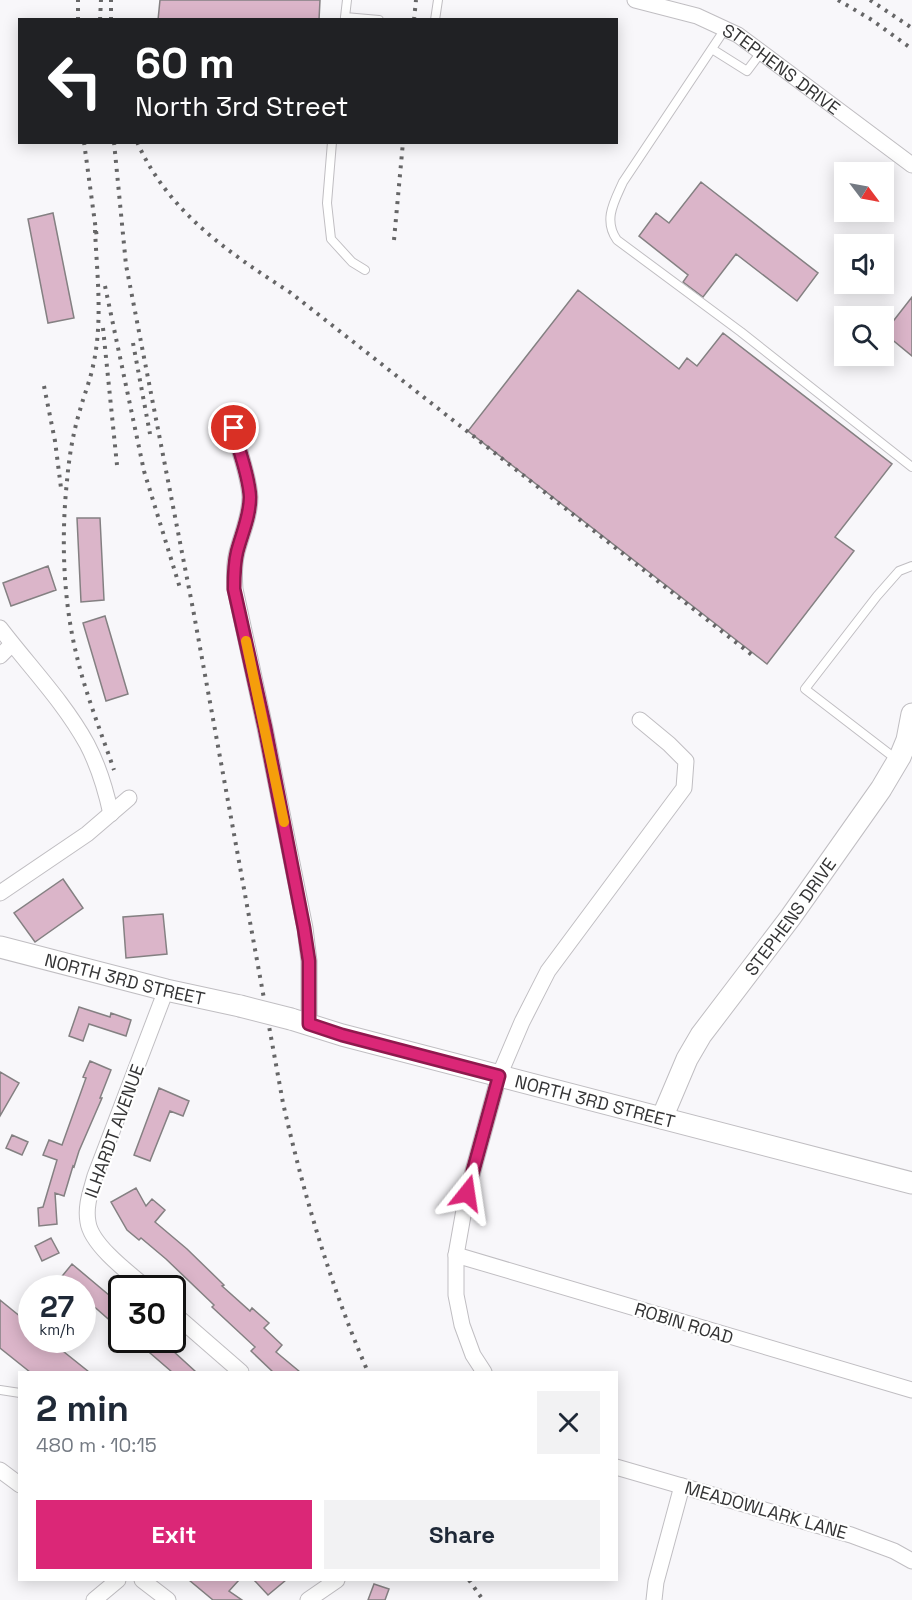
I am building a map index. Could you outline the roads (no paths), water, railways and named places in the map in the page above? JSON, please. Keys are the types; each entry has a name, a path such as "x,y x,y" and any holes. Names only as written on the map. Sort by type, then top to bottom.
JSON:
{"main road":[{"name":"STEPHENS DRIVE","path":"662,1118 687,1059 700,1035 790,918 881,789 907,740 912,714"},
{"name":"NORTH 3RD STREET","path":"0,947 166,990 240,1005 342,1035 912,1183"}],"street":[{"name":"STEPHENS DRIVE","path":"635,0 697,16 725,29 762,51 912,165"},
{"path":"234,428 250,497 247,520 234,565 234,589 265,728 304,928 309,961 300,1021"},
{"path":"0,628 61,705 87,744 101,778 111,814"},
{"path":"0,656 12,644"},
{"path":"483,1371 473,1355 462,1325 456,1296 456,1255 467,1193 499,1076 522,1022 548,971 684,788 686,761 640,720"},
{"path":"0,893 87,834 129,798"},
{"name":"ILHARDT AVENUE","path":"133,1275 97,1241 88,1223 87,1205 95,1176 166,990"},
{"name":"ROBIN ROAD","path":"456,1255 912,1390"},
{"path":"186,1324 240,1371"},
{"name":"MEADOWLARK LANE","path":"618,1468 851,1535 894,1551 912,1561"},
{"path":"0,1470 18,1484"},
{"path":"654,1600 656,1582 682,1486"},
{"path":"94,1600 117,1581"},
{"path":"143,1581 168,1600"},
{"path":"308,1600 336,1581"}],"lane":[{"path":"345,18 347,0"},
{"path":"435,18 438,0"},
{"path":"725,29 623,182 611,208 609,219 611,232 617,240 741,332 912,467"},
{"path":"712,49 747,71 762,51"},
{"path":"332,144 327,203 331,239 352,262 365,270"},
{"path":"898,760 805,690 898,570 912,566"},
{"path":"0,1390 18,1393"}],"railway":[{"path":"78,0 78,18"},
{"path":"100,18 101,0"},
{"path":"111,0 111,18"},
{"path":"414,18 416,0"},
{"path":"838,0 872,20 912,49"},
{"path":"870,0 912,28"},
{"path":"84,144 97,238"},
{"path":"114,144 126,265 193,609 283,1103 319,1239 368,1371"},
{"path":"138,144 166,190 202,229 291,293 752,655"},
{"path":"394,240 403,144"},
{"path":"95,230 98,333 92,372 70,454 65,503 64,569 72,636 77,657 114,770"},
{"path":"105,286 144,471 180,588"},
{"path":"103,328 117,465"},
{"path":"133,343 150,434"},
{"path":"44,386 55,441 61,488"},
{"path":"470,1581 483,1600"}]}
